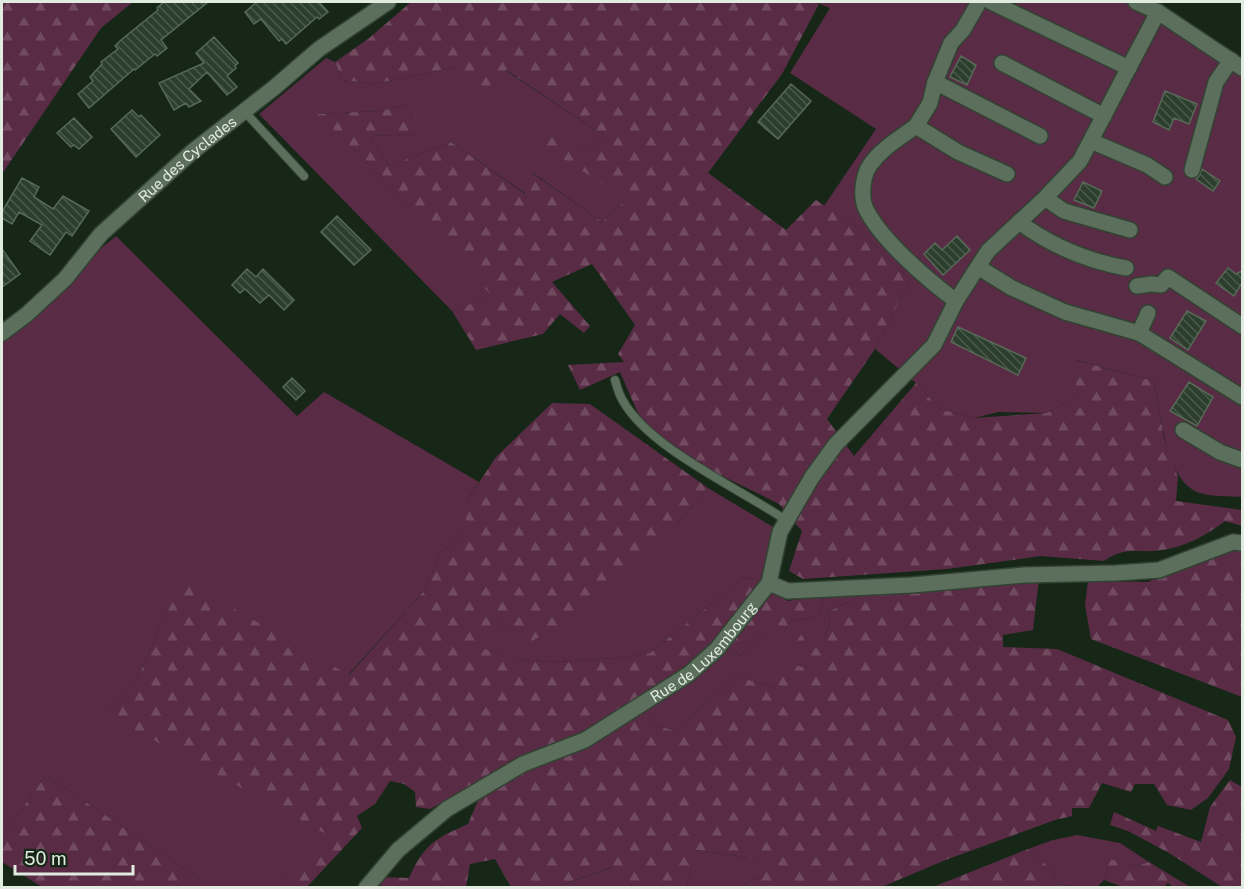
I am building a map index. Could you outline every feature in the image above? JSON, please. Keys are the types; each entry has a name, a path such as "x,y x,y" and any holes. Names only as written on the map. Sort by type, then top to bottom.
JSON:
{"street":[{"name":"Rue des Cyclades","path":"2,333 26,315 65,279 94,241 114,220 192,152 319,49 388,2"},
{"path":"956,301 924,276 881,231 865,208 863,188 869,166 886,147 916,126 930,103 935,82 951,43 963,30 979,2"},
{"path":"991,2 1129,68"},
{"path":"1136,2 1158,12 1237,64 1216,82 1192,170"},
{"name":"Rue de Luxembourg","path":"366,888 399,850 447,809 523,764 585,740 689,674 717,649 769,583 780,532 812,477 836,444 934,345 956,301 988,251 1045,198 1080,161 1158,12"},
{"path":"1002,63 1104,116"},
{"path":"935,82 1040,136"},
{"path":"916,126 958,152 1007,174"},
{"path":"1091,141 1147,165 1165,177"},
{"path":"1045,198 1064,211 1130,230"},
{"path":"1020,222 1039,237 1064,248 1104,264 1126,268"},
{"path":"978,267 1012,288 1065,312 1139,333 1242,398"},
{"path":"1137,286 1161,285 1168,277 1242,326"},
{"path":"1139,333 1148,313"},
{"path":"1183,430 1220,452 1242,460"},
{"path":"769,583 788,591 912,585 1024,575 1160,570 1233,542 1242,543"}],"lane":[{"path":"244,111 304,176"},
{"path":"615,380 622,400 632,414 678,454 760,502 787,521"}],"green space":[{"path":"2,2 133,2 101,28 2,174"},
{"path":"411,2 815,2 819,4 782,74 708,173 786,230 816,200 853,224 910,280 875,349 827,419 854,456 916,383 940,409 974,418 1047,413 1076,396 1075,360 1154,381 1164,438 1178,477 1176,501 1242,510 1242,526 1225,521 1203,536 1179,546 1153,551 1119,553 1104,561 1041,556 947,569 803,579 789,571 802,531 779,504 704,467 663,439 640,418 620,372 580,390 568,365 624,362 618,354 635,325 592,264 552,282 590,326 584,333 560,314 543,334 476,350 452,311 492,296 362,157 317,114 379,111 406,105 427,126 417,134 370,136 389,166 451,142 525,194 532,173 602,222 627,199 541,145 550,130 587,151 606,137 506,70 486,89 458,67 373,84 342,80 335,62 368,39"},
{"path":"815,2 1153,2 1242,57 1242,497 1200,493 1188,486 1179,475 1166,445 1154,381 1076,360 1076,396 1047,413 998,412 974,418 940,409 916,383 875,349 910,280 853,224 824,206 876,129 790,73 830,8"},
{"path":"326,58 335,62 342,80 373,84 458,67 505,70 606,137 587,151 550,131 627,199 602,222 533,173 526,194 451,142 389,166 370,136 417,134 406,105 379,111 318,114 362,157 493,296 452,311 259,114"},
{"path":"116,236 297,416 324,392 479,482 466,502 466,532 441,552 425,590 348,675 184,581 161,624 136,682 107,713 327,834 277,887 211,887 46,775 2,837 2,331"},
{"path":"552,403 590,404 708,488 676,524 584,614 526,644 515,630 492,621 482,648 517,659 560,662 650,653 743,578 763,580 729,627 684,673 581,737 517,761 430,809 416,807 415,792 404,784 390,781 375,804 357,816 362,828 307,887 277,887 326,834 106,714 136,682 161,624 184,580 349,675 425,590 441,552 466,532 466,502 496,457"},
{"path":"708,488 773,527 763,580 743,578 650,653 560,662 517,659 481,648 492,621 515,630 676,524"},
{"path":"1233,547 1242,548 1242,697 1091,639 1085,605 1088,581 1148,582 1204,556"},
{"path":"1039,579 1033,630 1003,635 1003,647 1057,649 1228,720 1236,737 1229,769 1208,798 1191,810 1167,805 1154,784 1135,784 1131,792 1102,783 1089,808 1072,808 1072,816 1055,820 943,861 882,887 741,887 759,876 758,859 696,850 686,887 633,887 612,867 562,885 562,887 511,887 495,859 470,864 466,887 381,887 380,877 409,878 426,849 439,838 468,824 479,798 522,768 643,711 656,725 675,731 736,676 778,689 781,661 801,667 813,660 796,642 803,632 825,635 830,623 828,612 860,596"},
{"path":"772,591 788,601 825,594 818,617 791,621 784,632 763,632 740,656 728,648"},
{"path":"825,594 860,596 828,612 830,623 814,660 801,667 778,689 736,676 675,731 656,725 643,711 728,648 740,656 763,632 784,632 791,621 818,617"},
{"path":"46,775 211,887 42,887 2,862 2,837"},
{"path":"1230,780 1242,787 1242,887 1222,887 1169,853 1128,831 1110,825 1114,812 1156,831 1158,826 1201,842 1210,807"},
{"path":"1077,835 1120,843 1149,862 1133,867 1110,860 1104,880 1097,887 1057,884 1052,870 1028,849"},
{"path":"1028,849 1052,870 1057,884 1078,887 933,887"},
{"path":"695,850 759,859 759,876 741,887 686,888"},
{"path":"1110,859 1133,867 1149,862 1190,887 1173,887 1168,883 1164,887 1123,887 1104,880"},
{"path":"613,867 633,887 562,888 562,885"}],"building":[{"path":"164,2 208,2 161,40 167,48 134,69 89,108 78,94 93,81 90,77 102,64 101,62 118,49 115,46 158,10 157,8"},
{"path":"257,2 319,2 328,12 319,19 317,17 286,44 282,39 279,41 261,19 254,24 245,12"},
{"path":"214,37 238,63 227,76 237,87 227,95 207,72 189,89 201,101 189,107 186,103 174,110 159,83 204,63 196,53"},
{"path":"961,56 976,65 967,85 950,77"},
{"path":"791,84 811,101 778,139 758,122"},
{"path":"1165,91 1197,104 1189,124 1174,118 1169,130 1153,122"},
{"path":"132,110 139,117 141,115 160,135 136,157 111,129"},
{"path":"74,118 92,137 79,149 74,145 71,147 57,133"},
{"path":"1202,169 1220,181 1213,191 1196,179"},
{"path":"22,178 39,187 34,197 53,209 63,196 89,211 72,236 66,232 50,255 30,241 42,225 19,212 12,224 2,218 2,212"},
{"path":"1083,182 1102,191 1094,208 1074,200"},
{"path":"337,216 371,250 354,265 321,232"},
{"path":"957,236 970,250 943,275 924,254 935,243 942,250"},
{"path":"2,249 20,274 2,287"},
{"path":"1228,268 1236,274 1242,271 1242,283 1234,296 1216,283"},
{"path":"247,269 256,277 263,269 294,300 284,310 269,295 260,303 245,289 240,293 232,285"},
{"path":"1187,311 1206,321 1188,350 1170,338"},
{"path":"958,327 1026,358 1018,375 951,342"},
{"path":"292,378 305,391 296,400 283,387"},
{"path":"1189,382 1213,397 1197,426 1170,411"}]}
